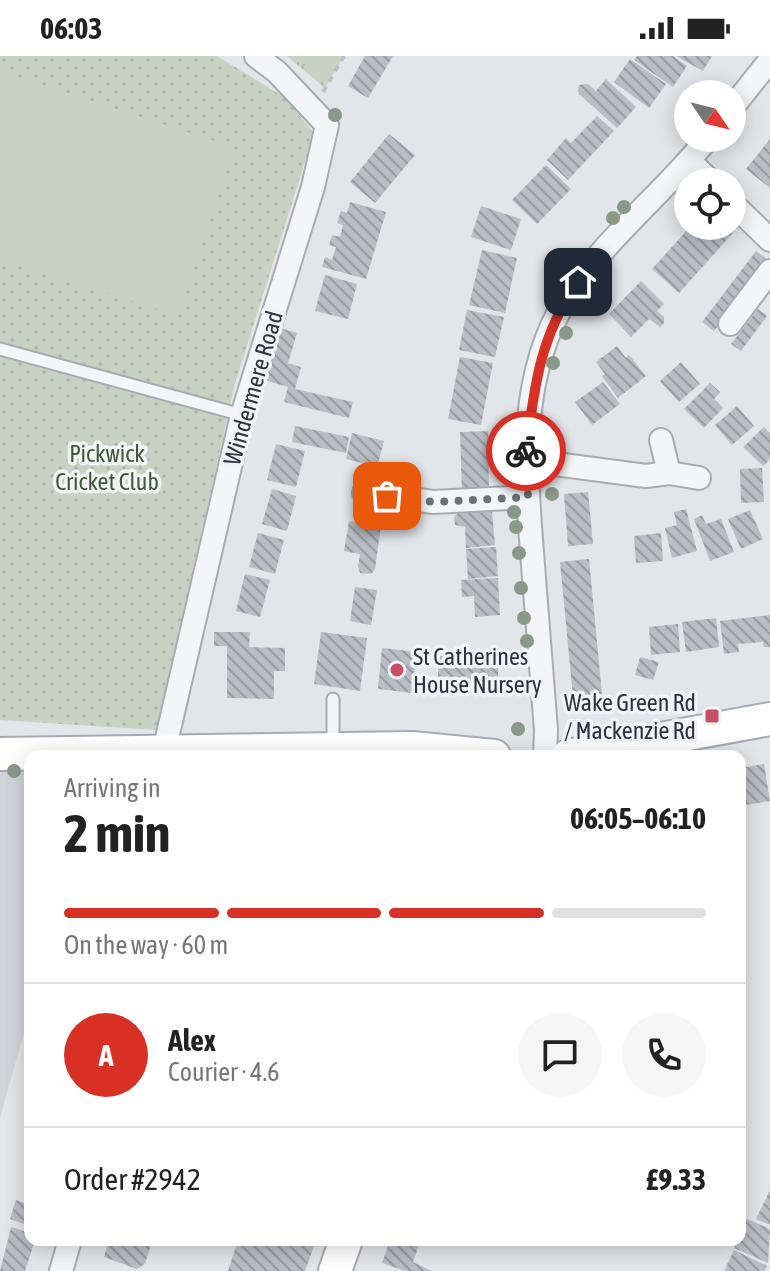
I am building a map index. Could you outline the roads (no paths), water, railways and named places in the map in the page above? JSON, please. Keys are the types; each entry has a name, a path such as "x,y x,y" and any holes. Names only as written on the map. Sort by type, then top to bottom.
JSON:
{"street":[{"name":"Windermere Road","path":"166,750 242,415 313,187 327,125 277,72 256,56"},
{"path":"746,90 770,60"},
{"path":"545,750 525,460 536,376 549,332 566,299 591,264 697,152"},
{"path":"690,161 697,168"},
{"path":"746,217 770,240"},
{"path":"730,324 770,271"},
{"path":"661,440 669,473"},
{"path":"525,460 646,476 669,473 699,478"},
{"path":"364,493 433,502 528,497"},
{"path":"601,750 770,719"},
{"path":"291,750 359,750"},
{"path":"0,754 24,754"},
{"path":"61,1271 68,1246"},
{"path":"335,1271 344,1246"}],"lane":[{"path":"0,349 242,415"},
{"path":"333,699 333,749"}],"place":[{"name":"St Catherines House Nursery","path":"397,670"},
{"name":"Wake Green Rd / Mackenzie Rd","path":"712,716"}],"park label":[{"name":"Pickwick Cricket Club","path":"107,467"}]}
